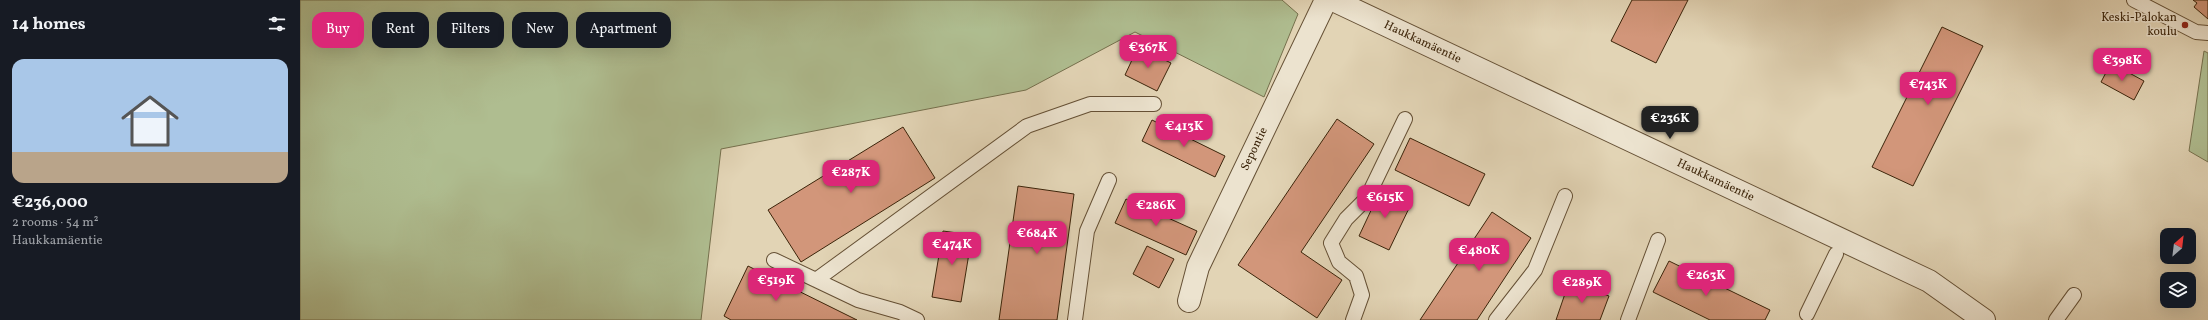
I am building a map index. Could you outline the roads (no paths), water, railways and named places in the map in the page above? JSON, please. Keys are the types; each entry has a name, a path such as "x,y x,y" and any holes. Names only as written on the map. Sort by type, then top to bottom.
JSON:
{"street":[{"name":"Sepontie","path":"1190,301 1198,267 1326,0"},
{"name":"Haukkamäentie","path":"1333,0 1929,281 1984,320"}],"lane":[{"path":"2135,0 2196,32 2208,33"},
{"path":"816,280 1027,126 1090,104 1154,104"},
{"path":"1352,320 1362,296 1356,276 1339,262 1331,243 1346,219 1367,198 1405,119"},
{"path":"1075,320 1087,231 1109,180"},
{"path":"1496,320 1535,270 1565,196"},
{"path":"1628,320 1658,240"},
{"path":"1807,314 1836,254"},
{"path":"774,260 858,300 900,312 917,320"},
{"path":"2056,320 2074,295"}],"place":[{"name":"Keski-Palokan koulu","path":"2185,25"}]}
